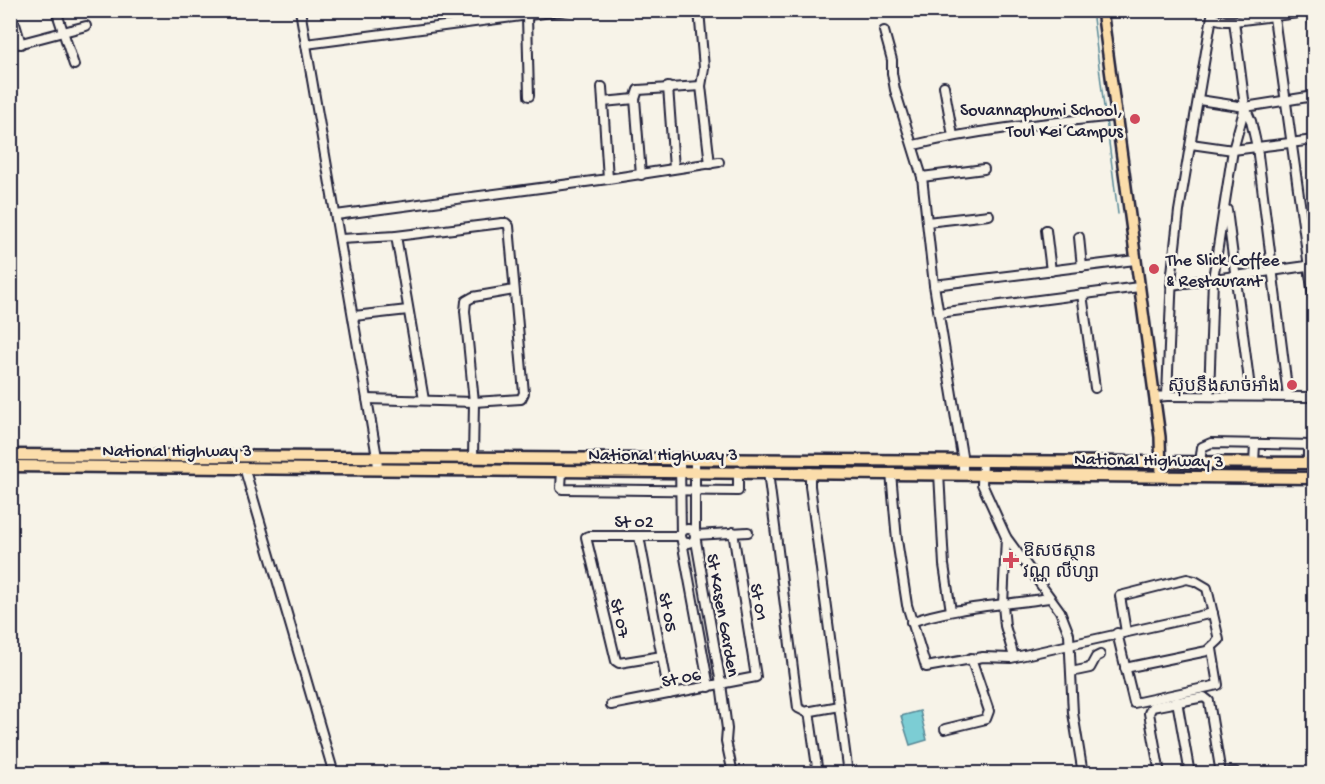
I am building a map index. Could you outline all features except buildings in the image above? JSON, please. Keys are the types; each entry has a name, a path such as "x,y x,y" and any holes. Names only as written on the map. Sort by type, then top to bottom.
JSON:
{"highway":[{"name":"National Highway 3","path":"10,455 377,463 562,470 680,465"},
{"name":"National Highway 3","path":"10,465 244,467 473,458 680,465 768,472 939,473 963,468"},
{"name":"National Highway 3","path":"695,466 982,468 1162,462 1311,464"},
{"name":"National Highway 3","path":"982,468 1314,478"}],"main road":[{"path":"1101,10 1109,116 1135,260 1155,397 1162,462 1161,475"}],"street":[{"path":"56,10 74,65"},
{"path":"300,10 354,316 377,463"},
{"path":"306,44 567,10"},
{"path":"699,10 704,68 701,86 710,164"},
{"path":"1167,396 1171,285 1179,211 1212,14 1225,21 1234,21 1273,14 1313,11 1314,25"},
{"path":"1273,14 1312,266 1314,303"},
{"path":"528,16 529,96"},
{"path":"1234,21 1245,107 1257,147 1288,396"},
{"path":"15,24 21,44"},
{"path":"10,46 86,26"},
{"path":"884,31 892,60 895,90 922,177 934,285 963,468"},
{"path":"641,175 634,99 638,90 701,86"},
{"path":"944,86 953,136"},
{"path":"602,87 608,179"},
{"path":"668,87 674,168"},
{"path":"1199,100 1245,107 1314,96"},
{"path":"603,102 634,99"},
{"path":"1209,395 1214,279 1233,150 1245,107"},
{"path":"914,146 953,136 1109,116"},
{"path":"1191,144 1233,150 1314,140"},
{"path":"336,215 641,175 719,162"},
{"path":"922,177 984,170"},
{"path":"1226,201 1251,396"},
{"path":"927,222 989,215"},
{"path":"340,239 396,236 506,223 509,226 511,237 524,393 521,399 474,402 367,399"},
{"path":"1046,230 1051,271"},
{"path":"396,236 424,400"},
{"path":"1079,237 1082,267"},
{"path":"934,285 1135,260"},
{"path":"1171,285 1312,266"},
{"path":"939,313 1139,287"},
{"path":"473,458 474,402 466,301 473,297 514,290"},
{"path":"1082,294 1095,388"},
{"path":"354,316 408,309"},
{"path":"1155,397 1209,395 1314,397"},
{"path":"1200,463 1202,447 1205,444 1255,444 1311,445 1311,464"},
{"path":"1254,463 1255,444"},
{"name":"St Kasen Garden","path":"680,465 681,536 709,687"},
{"name":"St Kasen Garden","path":"695,466 695,536 722,684 726,741 733,774"},
{"path":"244,467 334,774"},
{"path":"982,468 982,484 1006,537 1060,611 1069,634 1073,713 1083,774"},
{"path":"562,470 562,489 681,491 738,491 738,471"},
{"path":"768,472 796,702 801,710 809,711 839,706"},
{"path":"810,472 848,774"},
{"path":"891,473 897,540 907,605 926,667 971,658 1014,657 1213,613"},
{"path":"939,473 944,566 951,611"},
{"name":"St 02","path":"587,536 681,536 687,528 693,531 695,536"},
{"name":"St 01","path":"733,532 756,677"},
{"path":"695,536 748,532"},
{"name":"St 07","path":"587,536 616,661 619,663 662,656"},
{"name":"St 05","path":"639,536 669,694"},
{"path":"1006,537 1003,605 1005,626 1014,657"},
{"path":"1117,633 1134,703 1218,685 1212,649 1219,638 1208,592 1204,585 1195,581 1183,580 1120,596 1126,632"},
{"path":"911,622 951,611 1049,598"},
{"path":"1125,668 1212,649"},
{"path":"1071,672 1090,668 1096,657 1100,655"},
{"path":"945,729 986,719 989,716 971,658"},
{"name":"St 06","path":"611,705 756,677"},
{"path":"1160,774 1150,709 1177,701 1204,697 1209,701 1223,774 1235,772"},
{"path":"1177,701 1190,774"},
{"path":"809,711 818,774"}],"water":[{"path":"920,711 927,740 910,745 901,716"}],"waterway":[{"path":"1092,10 1105,115"},
{"path":"1106,119 1118,214"}],"place":[{"name":"Sovannaphumi School, Toul Kei Campus","path":"1135,119"},
{"name":"The Slick Coffee & Restaurant","path":"1154,269"},
{"name":"ស៊ុបនឹងសាច់អាំង","path":"1292,385"},
{"name":"ឱសថស្ថាន វណ្ណ លីហ្សា","path":"1011,560"}]}
